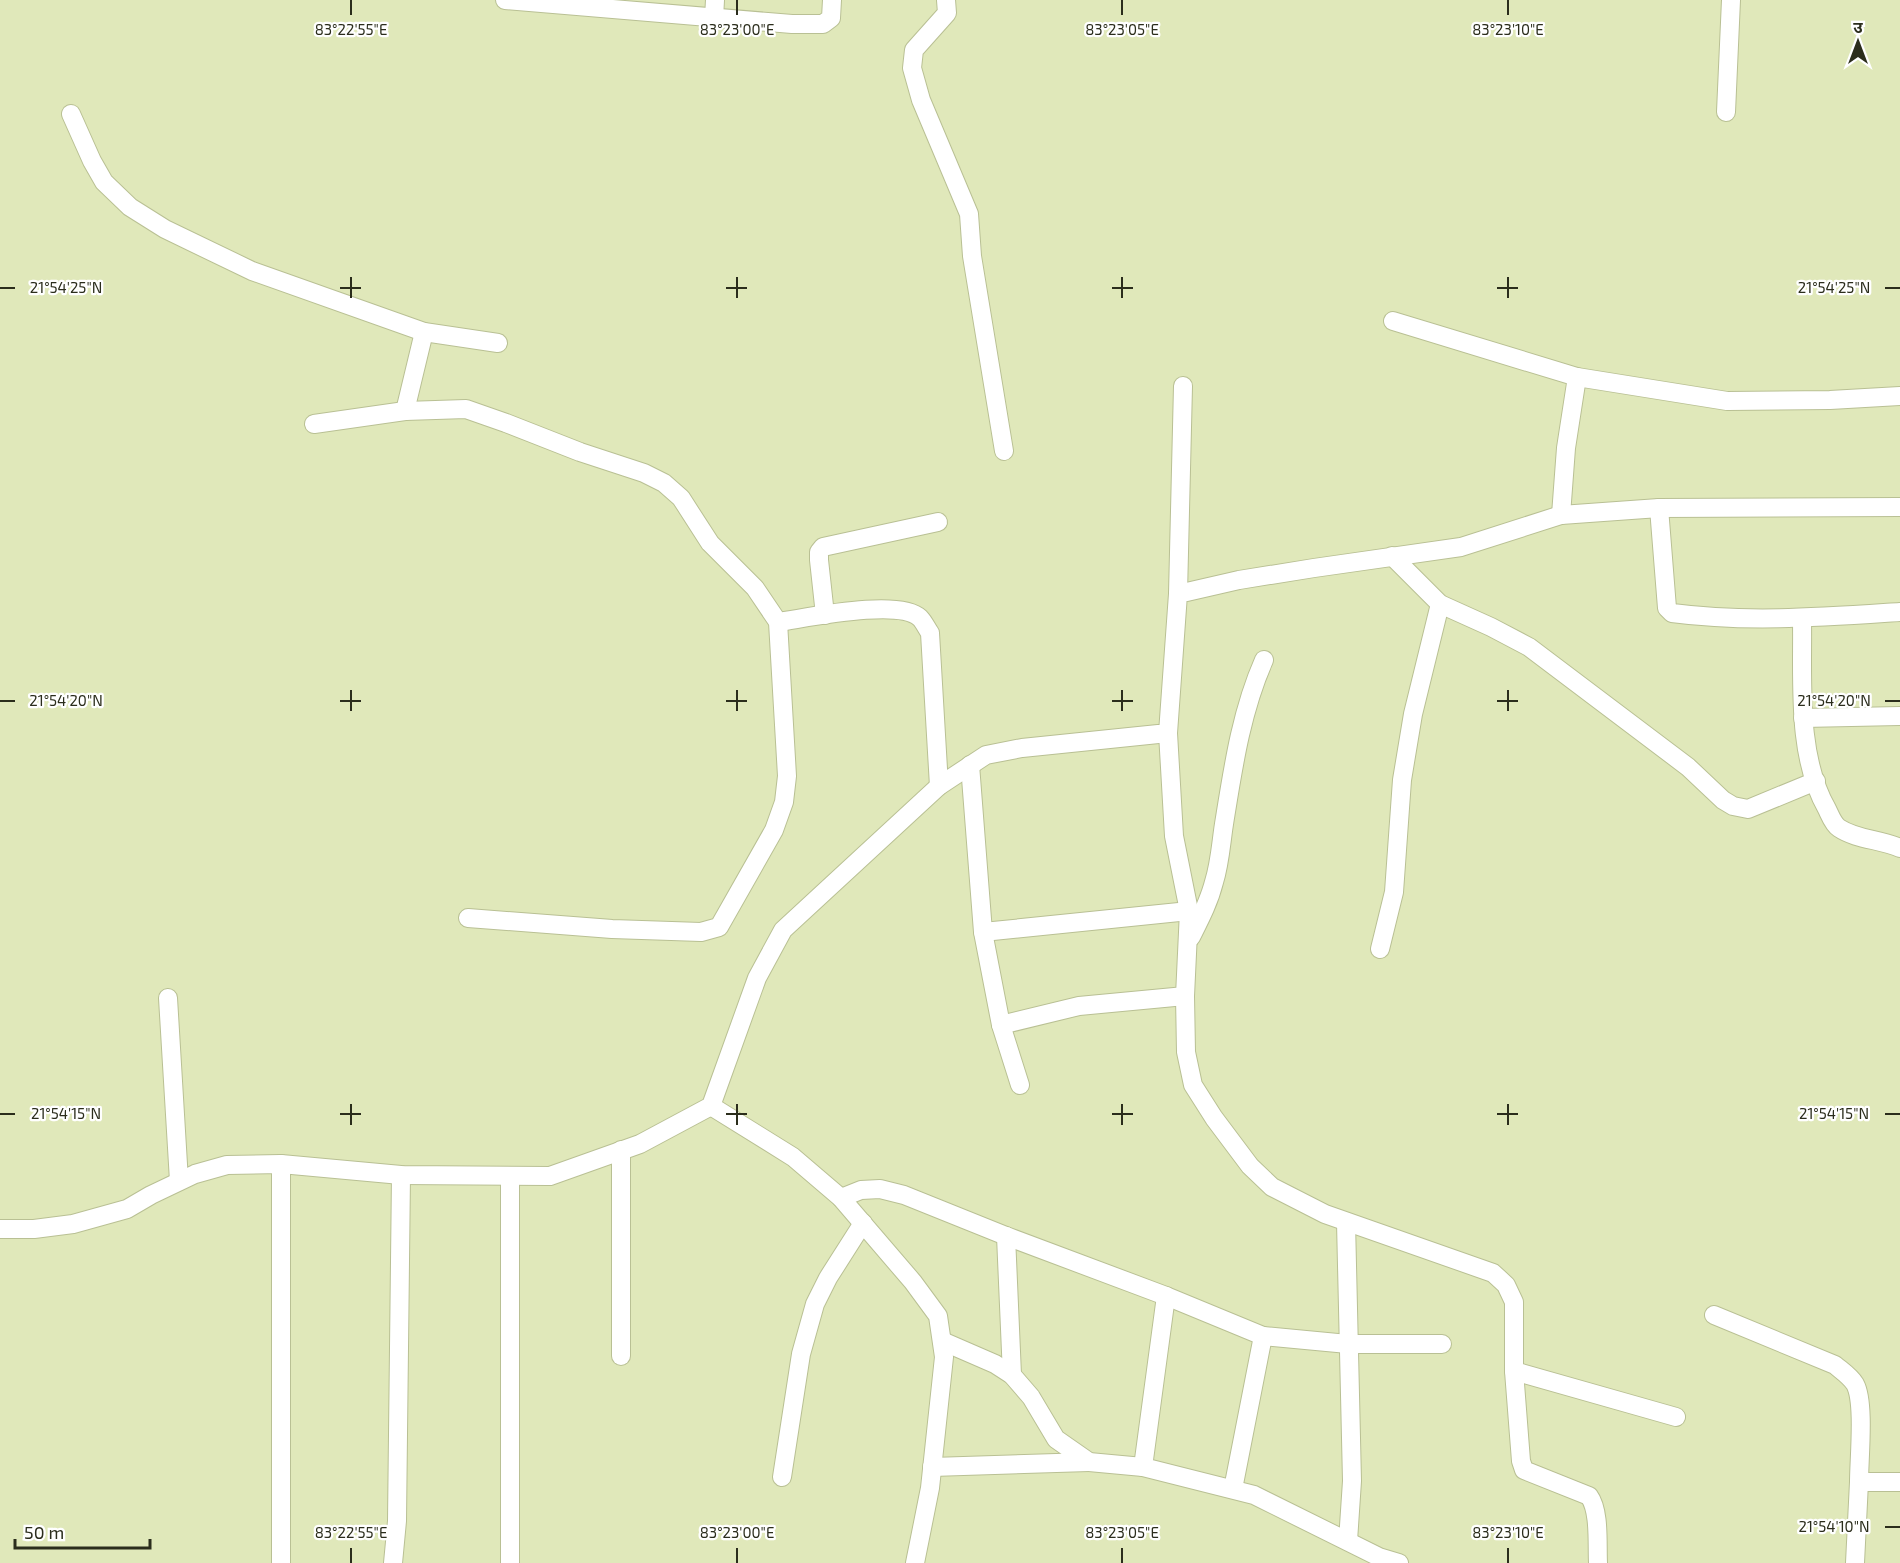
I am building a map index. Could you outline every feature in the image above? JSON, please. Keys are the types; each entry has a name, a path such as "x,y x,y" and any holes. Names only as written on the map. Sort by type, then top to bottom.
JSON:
{"street":[{"path":"504,0 596,4 714,18 792,24 823,24 831,18 832,0"},
{"path":"714,18 715,0"},
{"path":"946,0 947,13 914,50 912,68 921,100 969,214 972,256 1004,451"},
{"path":"1726,112 1731,0"},
{"path":"71,114 104,182 130,207 156,224 252,271 424,332 498,343"},
{"path":"1393,321 1576,377 1727,401 1830,400 1900,396"},
{"path":"405,411 424,332"},
{"path":"1561,515 1566,448 1576,377"},
{"path":"1183,386 1178,594 1168,733 1174,836 1189,911 1185,996 1186,1052 1193,1085 1214,1118 1250,1166 1272,1187 1325,1214 1493,1273 1506,1285 1514,1302 1514,1371 1521,1461 1524,1470 1589,1496 1596,1511 1598,1563"},
{"path":"314,424 405,411 466,409 580,452 644,473 664,483 681,498 710,543 755,588 778,622 787,776 784,802 774,830 719,927 701,932 612,929 468,918"},
{"path":"1178,594 1239,580 1461,547 1561,515 1659,508 1900,507"},
{"path":"1659,508 1667,608 1672,614 1802,619 1900,612"},
{"path":"825,615 819,560 819,552 823,547 938,522"},
{"path":"1392,556 1440,604 1528,647 1688,767 1723,800 1733,806 1748,809 1816,781"},
{"path":"1380,949 1394,892 1402,780 1413,714 1440,604"},
{"path":"778,622 878,608 904,611 919,617 930,633 939,786"},
{"path":"1802,619 1803,718 1810,765 1822,802 1836,827 1854,836 1886,842 1900,848"},
{"path":"1188,944 1207,905 1215,880 1243,723 1251,689 1264,660"},
{"path":"1803,718 1900,716"},
{"path":"0,1229 34,1229 73,1224 127,1209 179,1181 227,1165 281,1164 401,1175 550,1176 640,1144 711,1106 757,978 783,930 939,786 986,755 1022,748 1168,733"},
{"path":"970,765 983,932 1001,1025 1020,1085"},
{"path":"983,932 1189,911"},
{"path":"1001,1025 1079,1006 1185,996"},
{"path":"168,999 179,1181"},
{"path":"711,1106 793,1157 841,1197 913,1282 938,1316 944,1357 930,1488 915,1563"},
{"path":"621,1150 621,1356"},
{"path":"281,1164 281,1563"},
{"path":"393,1563 397,1521 401,1175"},
{"path":"510,1176 510,1563"},
{"path":"841,1197 861,1190 880,1189 904,1195 1263,1336 1348,1344 1442,1344"},
{"path":"1346,1222 1352,1481 1348,1541"},
{"path":"782,1478 801,1354 815,1304 828,1278 863,1223"},
{"path":"1006,1236 1012,1375"},
{"path":"1143,1467 1166,1296"},
{"path":"1714,1315 1835,1365 1856,1386 1860,1405 1855,1563"},
{"path":"1233,1489 1263,1336"},
{"path":"942,1341 995,1364 1012,1375 1031,1397 1056,1438 1089,1462"},
{"path":"1514,1371 1676,1417"},
{"path":"932,1467 1089,1462 1143,1467 1254,1495 1379,1557 1399,1563"},
{"path":"1859,1482 1900,1482"}]}
